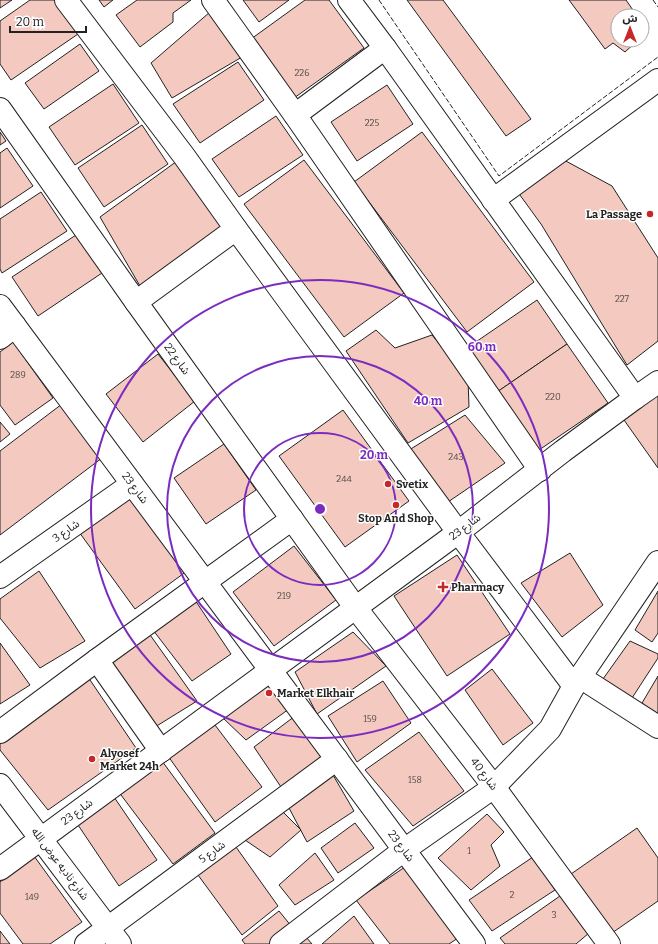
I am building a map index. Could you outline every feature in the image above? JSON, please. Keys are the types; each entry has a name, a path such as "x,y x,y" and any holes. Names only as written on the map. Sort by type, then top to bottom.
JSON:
{"street":[{"path":"66,0 184,156 458,532 577,682 658,727"},
{"path":"213,0 295,115 540,470"},
{"path":"349,0 385,48 635,398"},
{"path":"295,115 385,48"},
{"path":"493,200 658,80"},
{"name":"شارع 22","path":"0,109 136,302 356,608"},
{"path":"136,302 236,229"},
{"name":"شارع 23","path":"0,306 8,332 132,484 404,850 469,942"},
{"name":"شارع 23","path":"0,869 356,608 540,470 563,451 658,382"},
{"name":"شارع 3","path":"0,577 132,484"},
{"path":"0,732 292,519"},
{"path":"280,944 404,850 494,787 550,728 577,682 658,562"},
{"name":"شارع 40","path":"356,608 494,787 609,944"},
{"path":"97,660 161,750"},
{"name":"شارع 5","path":"86,944 114,936 337,759"},
{"name":"شارع ناديه عوض الله","path":"0,785 114,936"}],"building":[{"path":"0,0 12,0 0,8"},
{"path":"30,0 55,0 78,34 11,80 0,64 0,21"},
{"path":"99,0 113,0 104,7"},
{"path":"137,0 191,0 173,13 173,22 140,47 116,15"},
{"path":"243,0 289,0 259,22"},
{"path":"305,0 329,0 364,48 294,98 251,39"},
{"path":"407,0 443,0 531,119 506,136"},
{"path":"569,0 626,0 632,8 610,8 610,45 605,49"},
{"path":"210,12 242,57 172,98 151,63"},
{"path":"80,44 99,71 44,109 25,83"},
{"path":"620,48 629,48 625,52"},
{"path":"238,62 264,100 200,143 173,104"},
{"path":"113,84 139,123 75,165 49,127"},
{"path":"387,85 413,124 357,161 331,122"},
{"path":"276,116 303,155 239,197 212,159"},
{"path":"142,125 168,164 104,207 78,168"},
{"path":"0,132 6,141 0,145"},
{"path":"422,132 534,282 467,332 354,182"},
{"path":"7,148 33,186 0,208 0,153"},
{"path":"184,156 236,229 140,286 100,217"},
{"path":"304,160 404,293 344,337 244,204"},
{"path":"564,160 612,186 658,258 658,341 627,365 541,224 517,191"},
{"path":"41,192 67,231 2,273 0,269 0,219"},
{"path":"76,235 102,273 38,316 12,277"},
{"path":"537,300 567,344 497,392 467,348"},
{"path":"376,330 395,348 432,335 468,379 469,407 408,443 346,351"},
{"path":"13,342 53,398 15,425 0,405 0,352"},
{"path":"567,344 608,403 539,450 497,392"},
{"path":"158,354 195,401 143,442 106,394"},
{"path":"658,392 658,468 624,420"},
{"path":"62,404 102,458 0,535 0,451"},
{"path":"343,410 409,501 345,547 279,456"},
{"path":"465,415 505,463 448,502 406,452"},
{"path":"0,422 10,434 0,442"},
{"path":"224,444 256,490 206,524 174,478"},
{"path":"130,494 187,571 135,609 79,532"},
{"path":"294,546 336,600 274,646 233,592"},
{"path":"570,553 603,605 562,637 521,583"},
{"path":"457,555 510,634 447,676 394,596"},
{"path":"39,571 85,641 40,668 0,618 0,599"},
{"path":"658,591 658,633 652,642 635,630"},
{"path":"195,600 231,654 192,681 153,630"},
{"path":"148,632 197,701 155,727 108,661"},
{"path":"353,632 386,666 317,714 295,672"},
{"path":"630,641 658,654 658,658 632,698 603,679"},
{"path":"0,643 30,685 0,704"},
{"path":"492,669 533,723 503,745 465,690"},
{"path":"658,676 658,715 642,703"},
{"path":"88,677 136,748 48,810 0,750 0,739"},
{"path":"383,681 411,723 357,762 328,716"},
{"path":"270,682 289,709 246,740 223,718"},
{"path":"295,716 321,757 281,787 254,747"},
{"path":"215,725 262,787 215,822 168,756"},
{"path":"419,732 464,791 413,826 365,770"},
{"path":"162,761 215,833 173,864 118,791"},
{"path":"333,775 354,811 307,842 289,808"},
{"path":"114,797 157,860 119,886 76,822"},
{"path":"283,812 301,830 270,857 245,840"},
{"path":"487,814 504,832 491,845 500,866 471,890 438,858"},
{"path":"355,823 374,848 338,873 321,848"},
{"path":"637,828 658,858 658,901 612,933 571,874"},
{"path":"236,847 278,906 242,935 198,875"},
{"path":"315,853 334,880 295,905 279,885"},
{"path":"34,856 82,922 50,944 23,944 0,913 0,882"},
{"path":"533,857 555,890 492,931 469,900"},
{"path":"405,867 458,938 449,944 390,944 356,900"},
{"path":"560,896 589,933 576,944 505,944 500,938"},
{"path":"279,911 292,927 269,944 245,944 242,940"},
{"path":"354,916 374,944 322,944"},
{"path":"0,931 10,944 0,944"},
{"path":"306,937 312,944 296,944"}],"fence":[{"path":"379,0 499,176 658,57"},
{"path":"653,0 658,7"}],"place":[{"name":"La Passage","path":"650,214"},
{"name":"Svetix","path":"388,484"},
{"name":"Stop And Shop","path":"396,505"},
{"name":"Pharmacy","path":"443,587"},
{"name":"Market Elkhair","path":"269,693"},
{"name":"Alyosef Market 24h","path":"92,759"}]}
